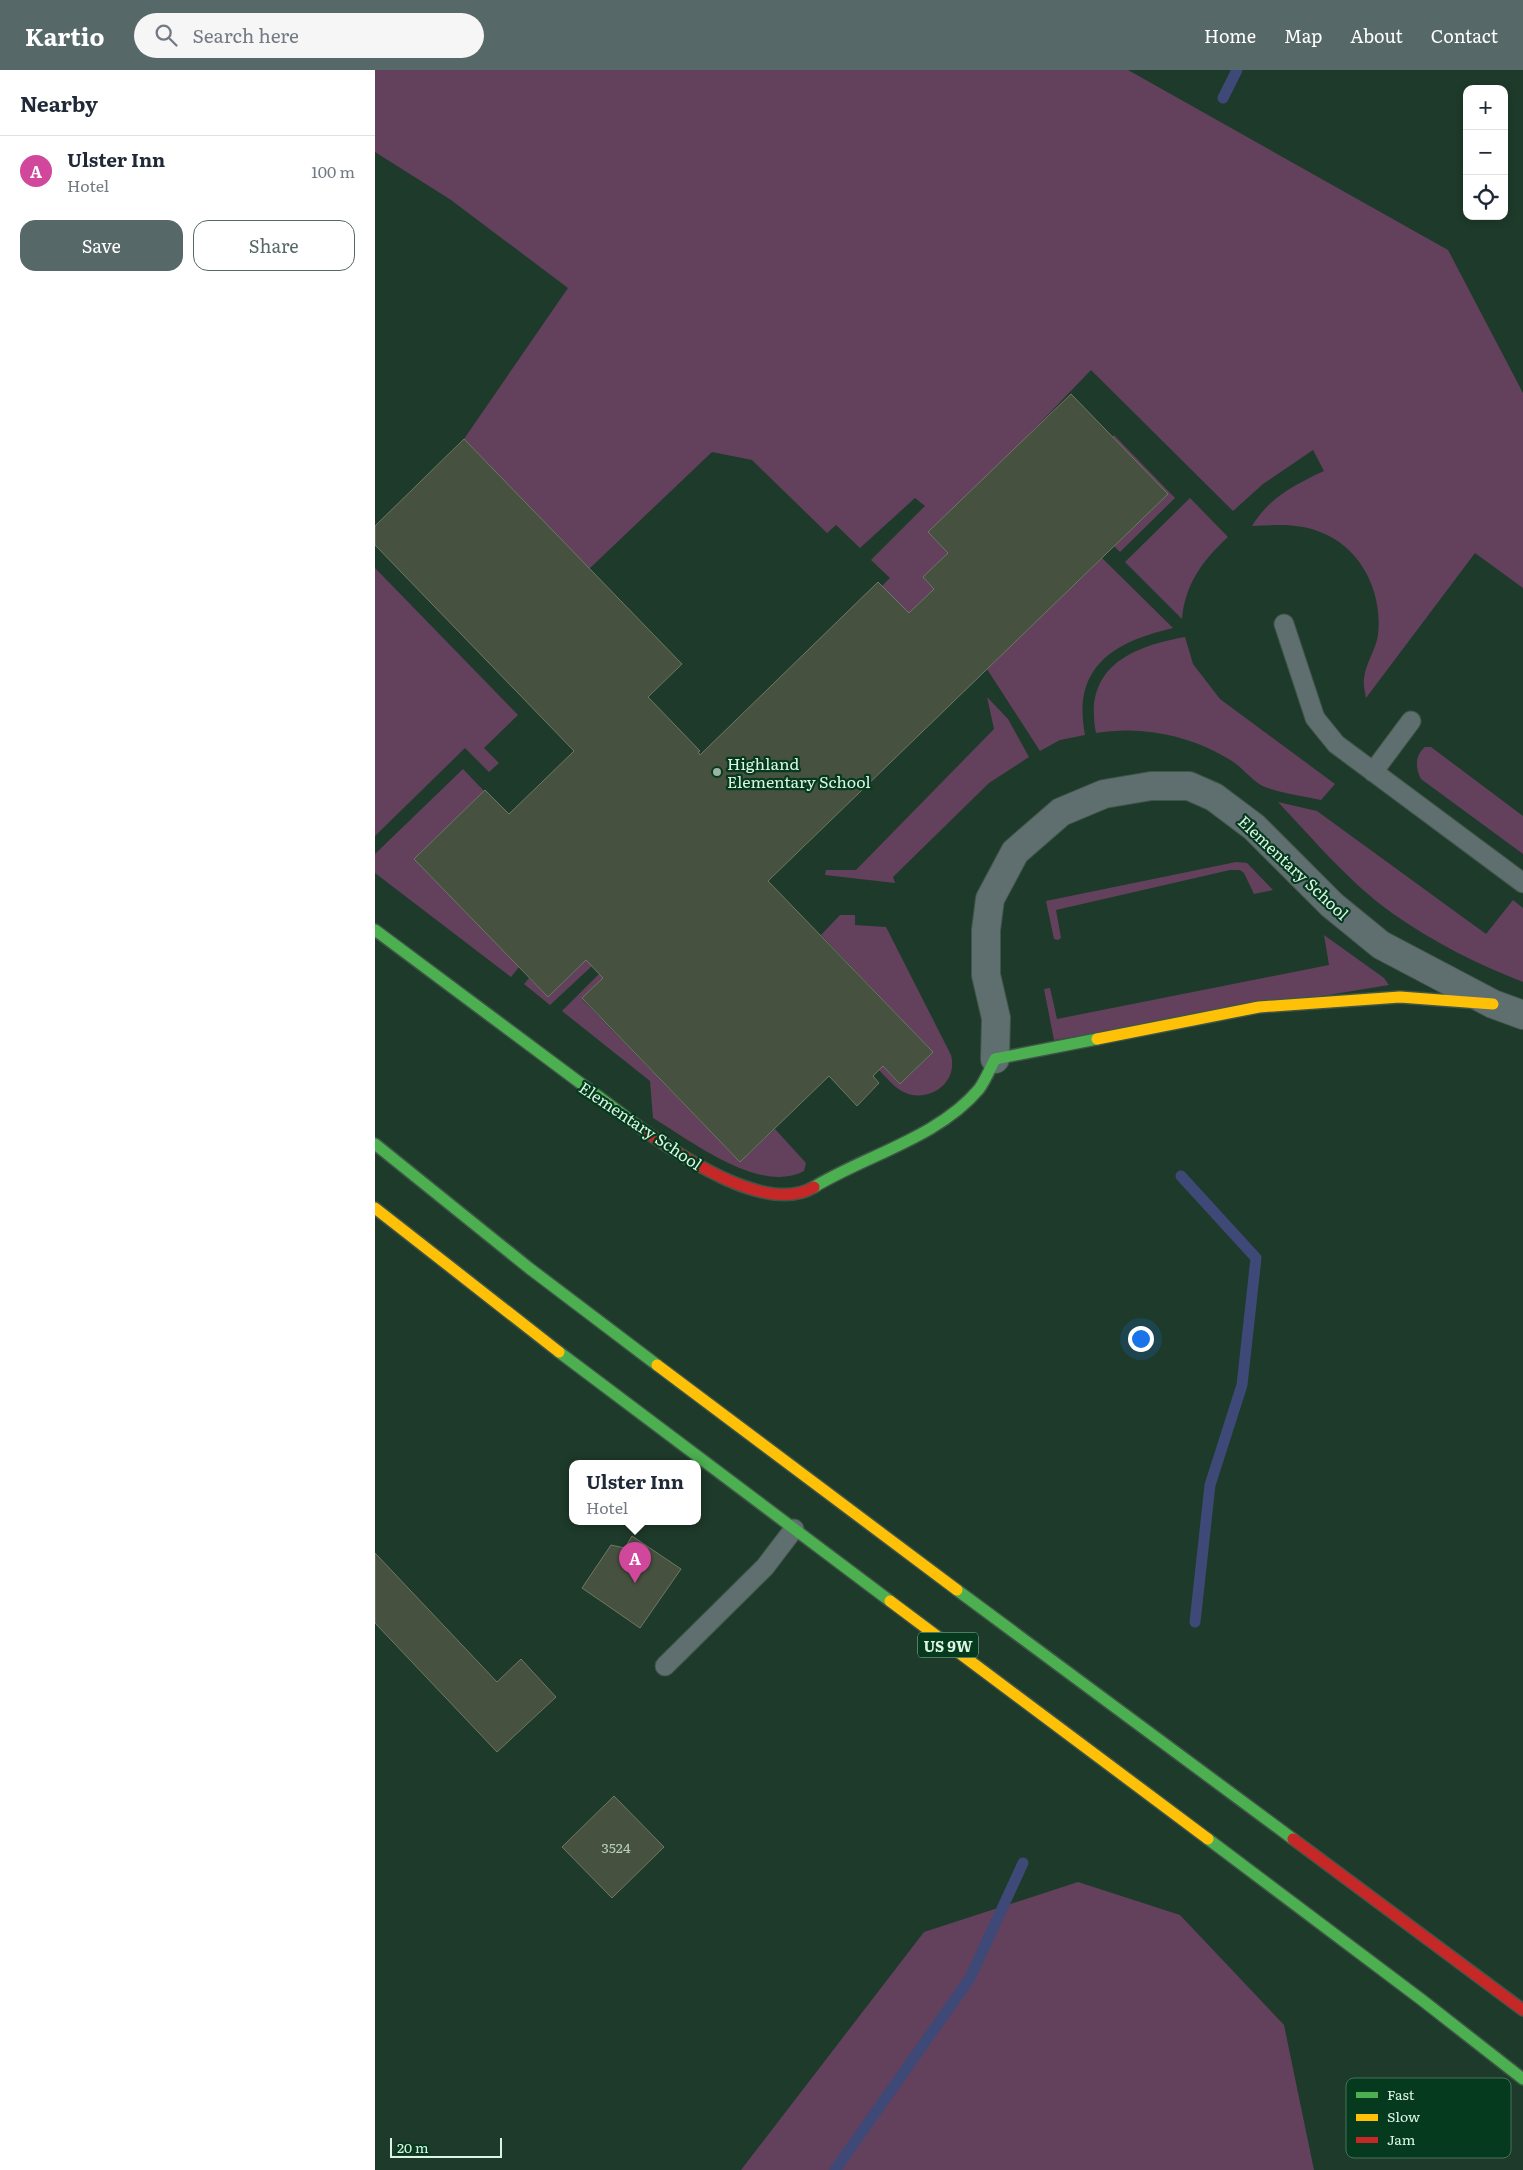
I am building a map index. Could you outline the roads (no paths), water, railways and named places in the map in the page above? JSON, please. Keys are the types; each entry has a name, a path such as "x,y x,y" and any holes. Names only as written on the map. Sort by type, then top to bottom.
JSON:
{"main road":[{"name":"Elementary School","path":"375,930 621,1115 671,1149 720,1176 752,1190 782,1195 811,1189 836,1174 940,1124 979,1089 995,1060 1259,1007 1400,997 1493,1004"},
{"name":"US 9W","path":"375,1144 529,1268 831,1497 1523,2010"},
{"name":"US 9W","path":"375,1208 499,1306 793,1529 1422,2000 1523,2079"}],"street":[{"name":"Elementary School","path":"995,1060 996,1018 986,975 986,930 990,899 1015,852 1061,812 1104,794 1151,786 1189,786 1214,797 1254,827 1333,905 1381,944 1493,1004 1523,1014"}],"lane":[{"path":"1285,624 1315,718 1336,744 1523,884"},
{"path":"1373,772 1411,721"},
{"path":"665,1666 765,1567 793,1529"}],"waterway":[{"path":"1223,98 1237,70"},
{"path":"1181,1176 1256,1258 1242,1385 1210,1485 1195,1622"},
{"path":"835,2170 970,1978 1023,1863"}],"place":[{"name":"Highland Elementary School","path":"717,772"},
{"name":"Ulster Inn","path":"635,1583"}]}
